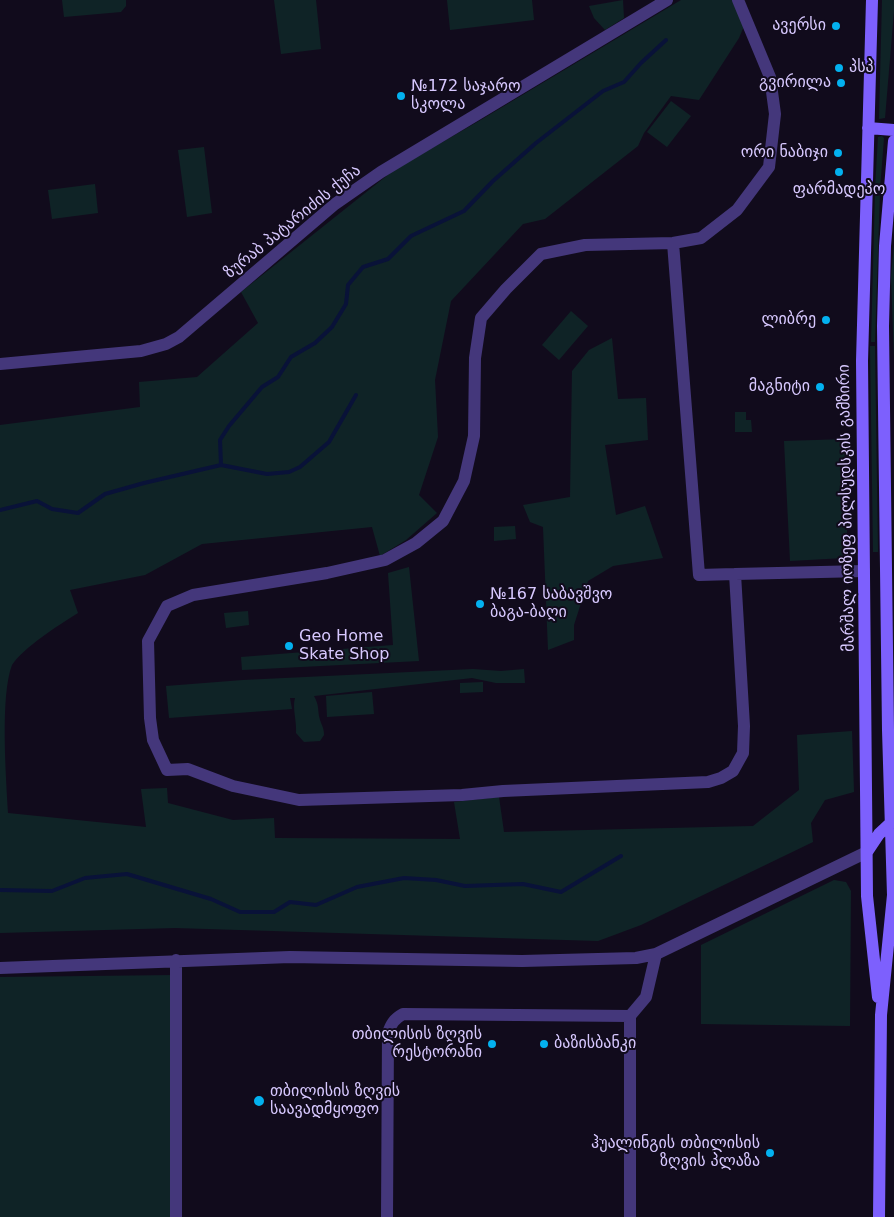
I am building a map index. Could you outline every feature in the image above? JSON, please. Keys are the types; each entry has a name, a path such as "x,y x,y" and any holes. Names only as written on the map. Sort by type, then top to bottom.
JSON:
{"main road":[{"name":"მარშალ იოზეფ პილსუდსკის გამზირი","path":"872,0 862,361 866,852 869,933 881,1015"},
{"path":"868,128 894,130"},
{"name":"მარშალ იოზეფ პილსუდსკის გამზირი","path":"879,1217 881,1015 893,895 891,731 886,571 883,300 888,200 894,140"},
{"path":"864,570 886,571"},
{"path":"866,852 892,821"},
{"path":"866,852 892,838"}],"street":[{"name":"ზურაბ პატარიძის ქუჩა","path":"0,364 141,350 166,344 179,337 335,204 381,172 667,0"},
{"path":"735,574 744,726 743,753 733,771 721,778 708,782 503,791 462,795 299,800 233,786 188,769 167,770 153,740 150,718 148,641 167,606 193,596 327,573 385,560 416,543 443,521 464,481 474,436 476,358 481,318 493,303 541,254 585,245 673,244 701,238 737,210 769,167 775,114 770,76 738,0"},
{"path":"673,244 699,575 864,570"},
{"path":"0,968 290,957 522,961 636,958 656,954 866,852"},
{"path":"630,1217 630,1016 646,997 656,954"},
{"path":"176,960 176,1217"},
{"path":"387,1217 388,1033 390,1024 396,1018 403,1014 630,1016"}],"green space":[{"path":"62,0 126,0 126,6 121,12 64,17"},
{"path":"274,0 316,0 321,49 281,54"},
{"path":"447,0 532,0 534,20 450,30"},
{"path":"623,0 624,18 605,30 594,18 589,6"},
{"path":"681,0 732,0 744,26 739,38 699,100 671,96 644,133 638,146 545,219 523,224 451,301 435,380 438,437 419,495 437,513 406,540 380,556 372,527 202,544 145,575 70,590 78,613 24,651 12,665 8,679 5,716 5,758 8,813 146,827 141,789 167,788 168,803 233,820 274,818 275,838 460,839 454,802 499,797 504,832 753,826 799,790 797,735 852,731 854,792 825,800 811,823 813,842 641,925 598,941 175,928 0,933 0,425 140,407 139,382 197,377 258,323 241,292 394,170"},
{"path":"882,0 894,0 894,11 885,118 879,119"},
{"path":"671,101 691,116 667,147 647,132"},
{"path":"882,136 884,138 880,189 875,188 878,137"},
{"path":"204,147 212,213 187,217 178,150"},
{"path":"95,184 98,213 52,219 48,190"},
{"path":"875,192 880,192 875,342 871,342"},
{"path":"894,244 894,359 891,277"},
{"path":"571,311 588,326 559,360 542,345"},
{"path":"612,338 618,399 646,398 648,440 605,445 616,515 645,506 663,558 613,566 588,581 574,625 574,640 548,650 543,527 530,522 523,505 570,497 572,371 589,350"},
{"path":"870,346 875,346 878,552 873,552"},
{"path":"735,412 746,412 746,420 751,420 752,432 735,432"},
{"path":"847,439 847,552 844,558 790,561 784,441"},
{"path":"515,526 516,539 494,541 494,527"},
{"path":"409,567 419,661 242,670 241,657 393,645 388,573"},
{"path":"248,611 249,625 226,628 224,613"},
{"path":"473,669 501,671 524,669 525,683 496,683 472,678 314,696 324,731 320,741 304,742 296,733 295,698 290,698 292,709 169,718 166,686 243,680"},
{"path":"483,682 483,692 460,693 460,683"},
{"path":"372,692 374,714 327,717 326,696"},
{"path":"834,880 846,882 851,891 850,1026 701,1024 701,945"},
{"path":"177,975 176,1217 0,1217 0,977"}],"waterway":[{"path":"221,465 220,440 229,426 262,387 278,377 291,357 315,343 332,327 346,304 348,285 363,267 388,259 411,236 464,211 493,181 536,143 603,91 624,82 666,40"},
{"path":"0,510 37,501 52,509 78,513 105,494 221,465 267,474 289,472 300,467 329,442 356,395"},
{"path":"0,890 52,891 85,878 127,874 211,899 240,912 274,912 290,902 316,905 357,887 404,878 436,880 465,886 523,884 561,892 621,856"}],"place":[{"name":"ავერსი","path":"836,26"},
{"name":"პსპ","path":"839,68"},
{"name":"გვირილა","path":"841,83"},
{"name":"№172 საჯარო სკოლა","path":"401,96"},
{"name":"ორი ნაბიჯი","path":"838,153"},
{"name":"ფარმადეპო","path":"839,172"},
{"name":"ლიბრე","path":"826,320"},
{"name":"მაგნიტი","path":"820,387"},
{"name":"№167 საბავშვო ბაგა-ბაღი","path":"480,604"},
{"name":"Geo Home Skate Shop","path":"289,646"},
{"name":"თბილისის ზღვის რესტორანი","path":"492,1044"},
{"name":"ბაზისბანკი","path":"544,1044"},
{"name":"თბილისის ზღვის საავადმყოფო","path":"259,1101"},
{"name":"ჰუალინგის თბილისის ზღვის პლაზა","path":"770,1153"}]}
